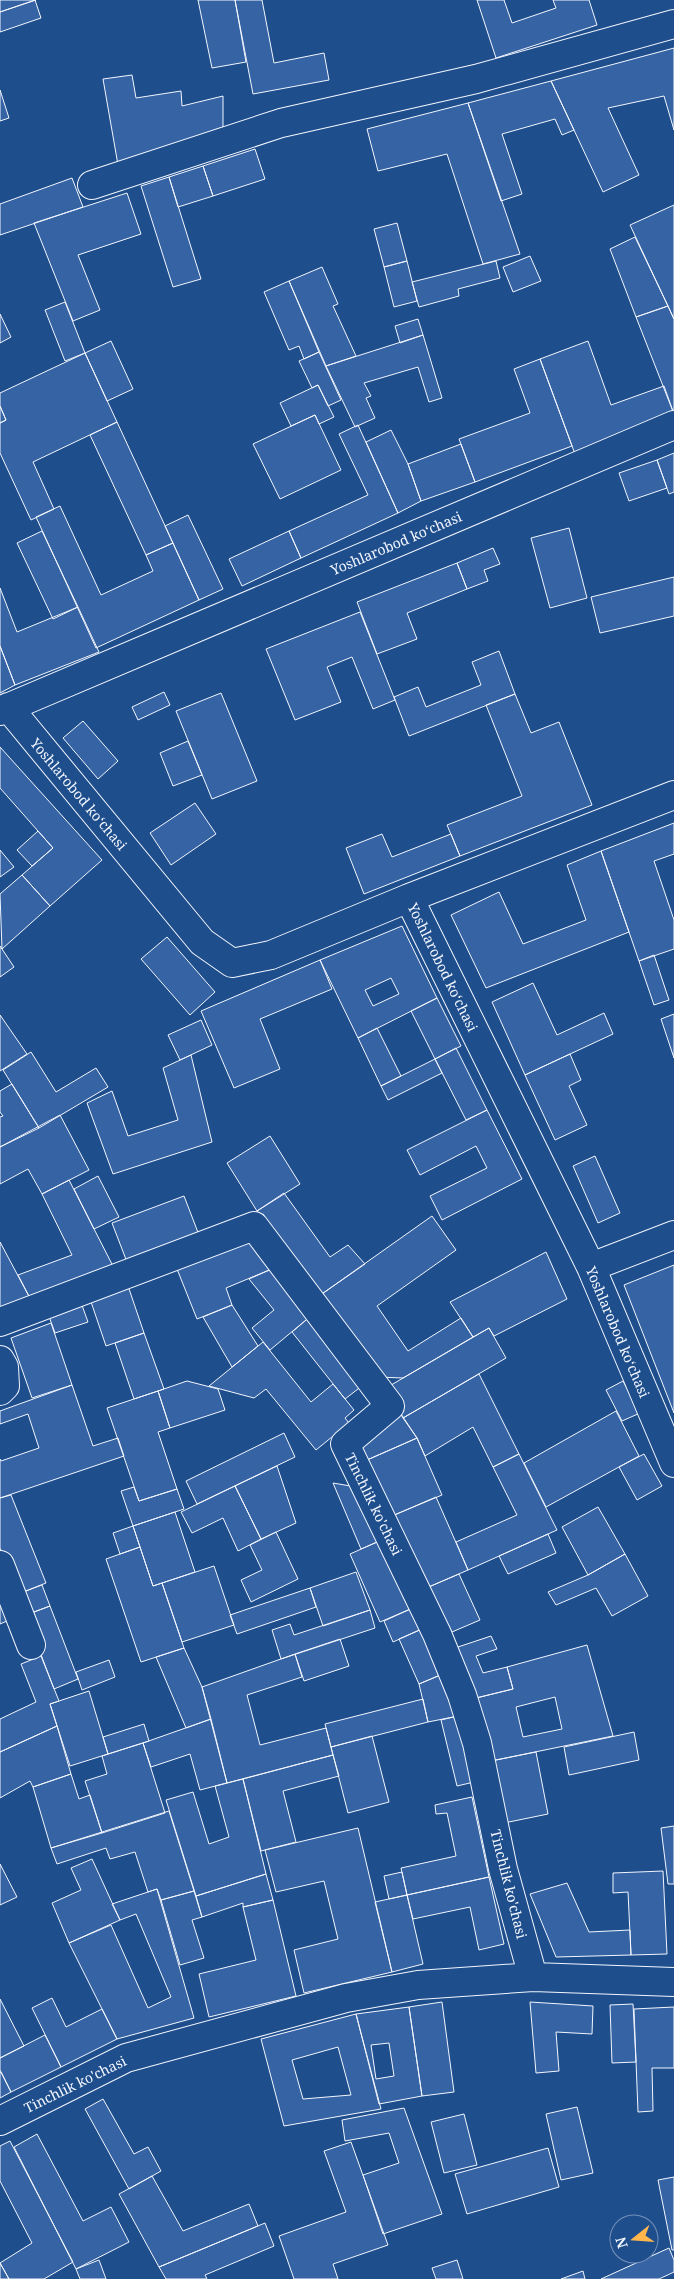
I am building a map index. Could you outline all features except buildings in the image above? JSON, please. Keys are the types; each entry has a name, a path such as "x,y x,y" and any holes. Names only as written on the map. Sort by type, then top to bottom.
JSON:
{"street":[{"path":"92,185 281,123 476,79 674,24"},
{"name":"Yoshlarobod koʻchasi","path":"674,425 4,709 202,942 232,963 271,955 409,898 591,1267 674,1463"},
{"path":"409,898 674,795"},
{"name":"Tinchlik ko'chasi","path":"0,1322 254,1226 390,1406 345,1444 437,1634 462,1695 477,1743 503,1869 533,1977"},
{"path":"591,1267 674,1236"},
{"path":"0,1360 4,1367 5,1386 0,1391"},
{"path":"0,1565 31,1645"},
{"name":"Tinchlik ko'chasi","path":"0,2121 126,2058 346,1998 418,1985 533,1977 674,1982"}]}
